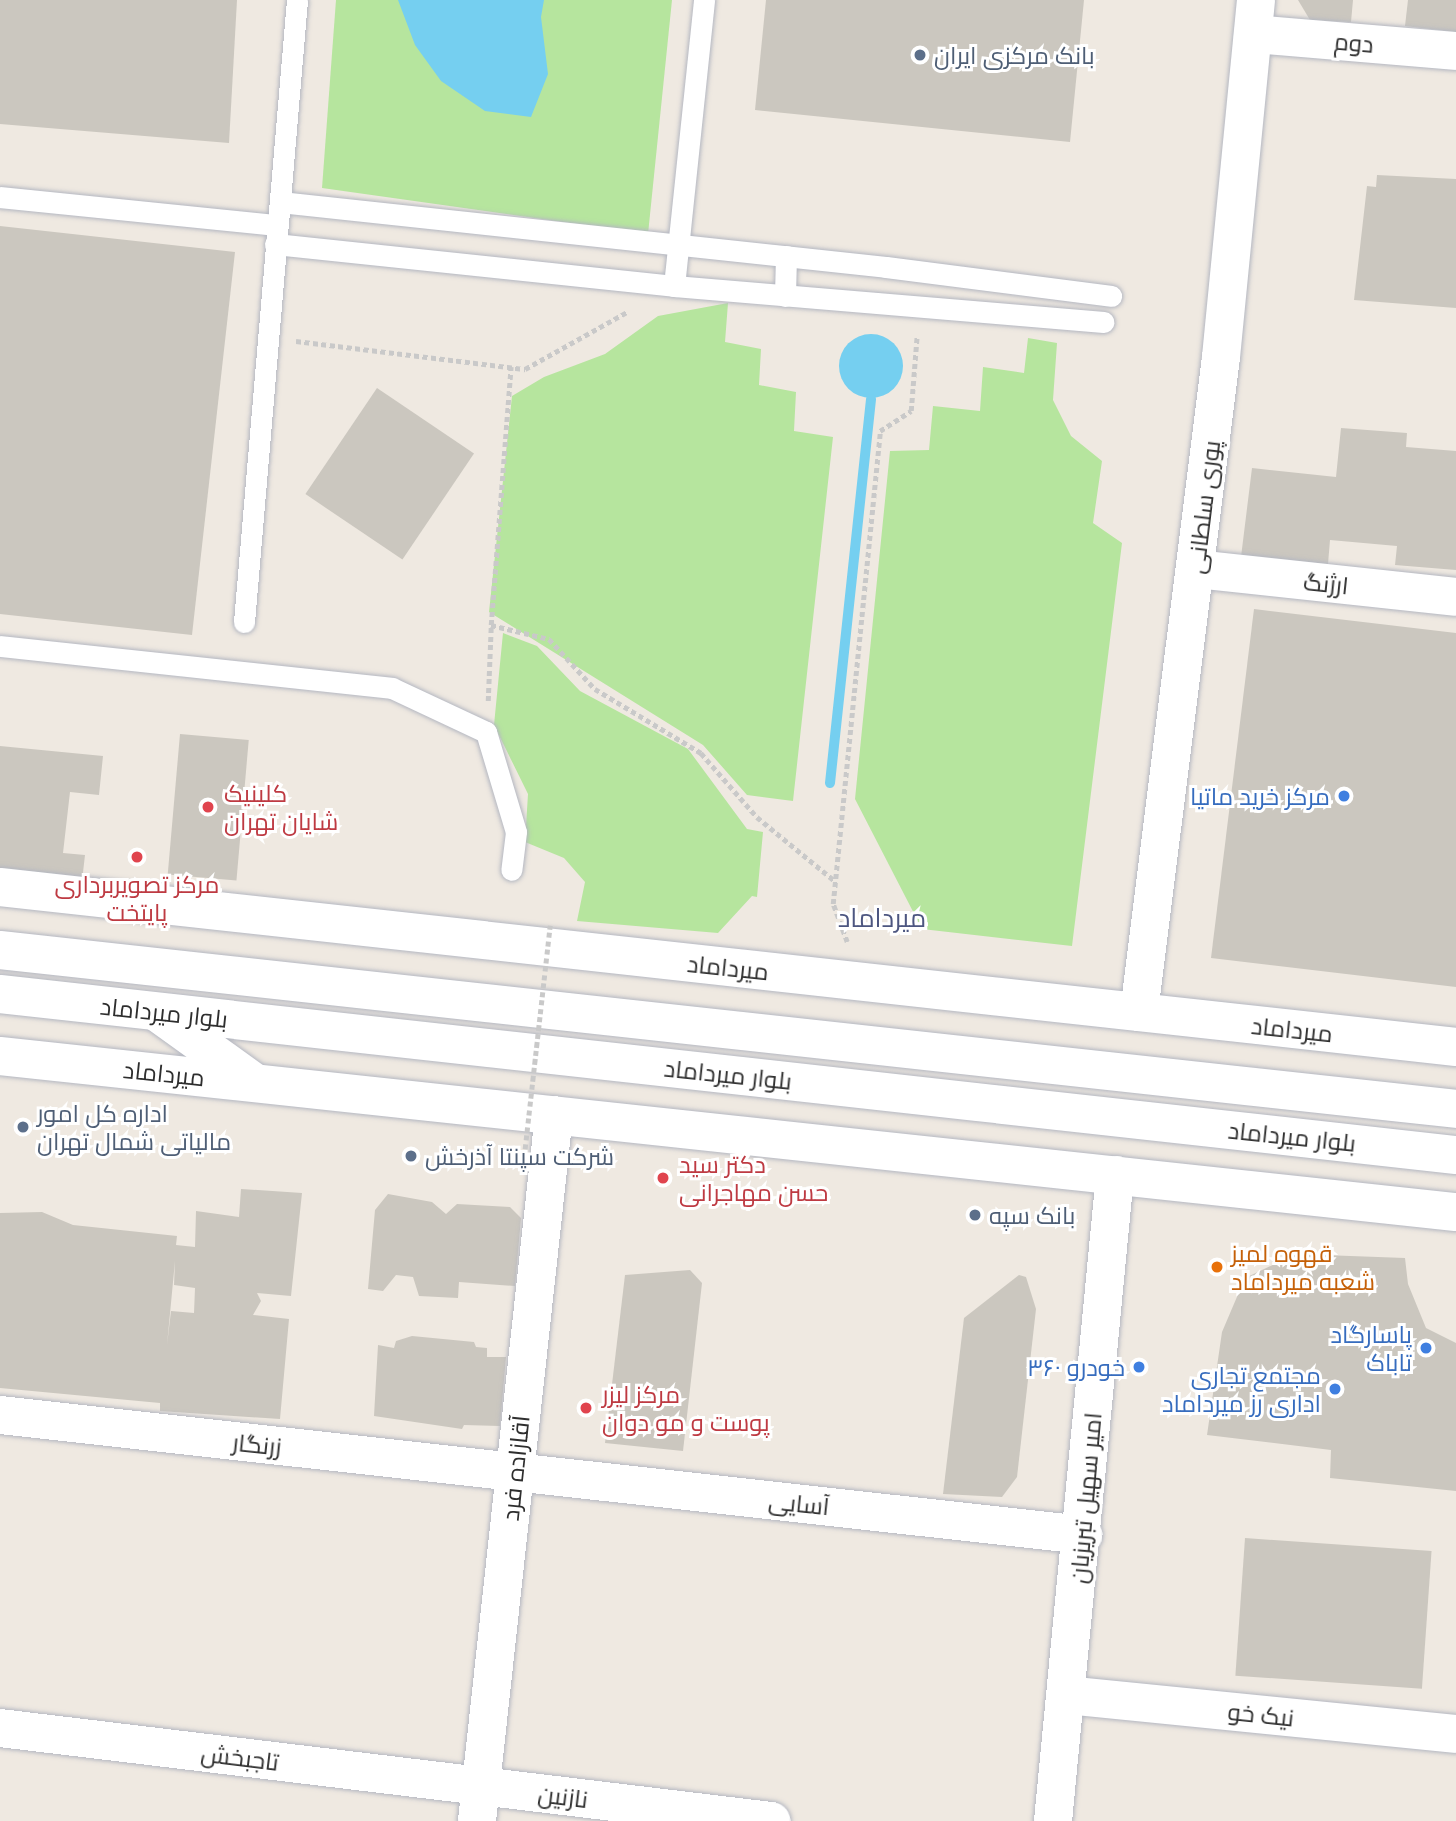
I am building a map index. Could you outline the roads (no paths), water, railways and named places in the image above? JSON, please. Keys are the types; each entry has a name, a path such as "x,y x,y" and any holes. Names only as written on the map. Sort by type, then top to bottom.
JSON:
{"main road":[{"name":"دوم","path":"1255,17 1456,51"},
{"name":"پوری سلطانی","path":"1139,1012 1195,569 1255,17"},
{"name":"ارژنگ","path":"1195,569 1456,597"},
{"name":"میرداماد","path":"0,887 1456,1047"},
{"name":"بلوار میرداماد","path":"0,950 1456,1109"},
{"name":"بلوار میرداماد","path":"0,994 1456,1155"},
{"path":"157,1011 255,1083"},
{"name":"میرداماد","path":"0,1056 1456,1212"},
{"name":"آقازاده فرد","path":"478,1804 554,1115"},
{"name":"امیر سهیل تبریزیان","path":"1053,1821 1083,1535 1115,1175"},
{"name":"زرنگار","path":"0,1415 515,1472"},
{"name":"آسایی","path":"515,1472 1083,1535"},
{"name":"نیک خو","path":"1066,1695 1456,1734"},
{"name":"تاجبخش","path":"0,1728 478,1804"},
{"name":"نازنین","path":"478,1804 771,1821"}],"lane":[{"path":"244,622 298,0"},
{"path":"674,286 704,0"},
{"path":"0,197 674,286 1103,322"},
{"path":"280,202 786,256 1111,296"},
{"path":"785,296 786,256"},
{"path":"0,646 392,688 486,732 516,832 511,870"}],"water":[{"path":"398,0 544,0 541,17 548,74 531,117 485,111 441,81 415,45"},
{"path":"871,334 889,340 897,348 903,366 897,384 889,392 871,398 853,392 845,384 839,366 845,348 853,340"}],"waterway":[{"path":"830,783 871,399"}],"place":[{"name":"بانک مرکزی ایران","path":"920,55"},
{"name":"مرکز خرید ماتیا","path":"1344,796"},
{"name":"کلینیک شایان تهران","path":"208,807"},
{"name":"مرکز تصویربرداری پایتخت","path":"137,857"},
{"name":"اداره کل امور مالیاتی شمال تهران","path":"23,1127"},
{"name":"شرکت سپنتا آذرخش","path":"411,1156"},
{"name":"دکتر سید حسن مهاجرانی","path":"663,1178"},
{"name":"بانک سپه","path":"975,1215"},
{"name":"قهوه لمیز شعبه میرداماد","path":"1217,1267"},
{"name":"پاسارگاد تاباک","path":"1426,1348"},
{"name":"خودرو ۳۶۰","path":"1139,1367"},
{"name":"مجتمع تجاری اداری رز میرداماد","path":"1335,1389"},
{"name":"مرکز لیزر پوست و مو دوان","path":"586,1408"}],"district":[{"name":"میرداماد","path":"882,918"}]}
